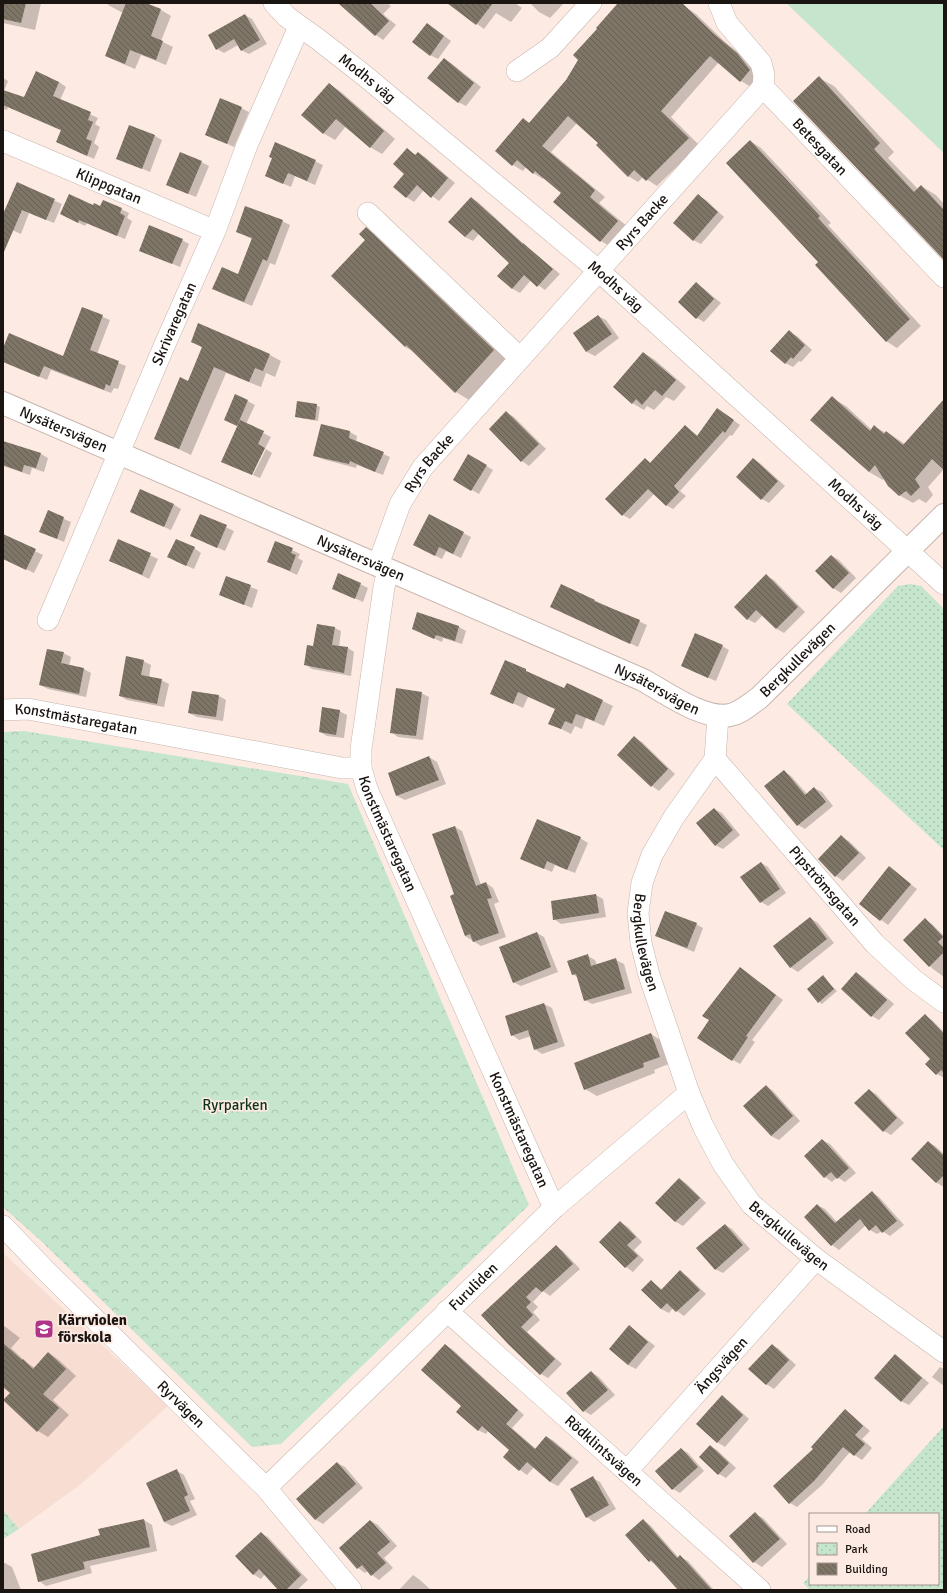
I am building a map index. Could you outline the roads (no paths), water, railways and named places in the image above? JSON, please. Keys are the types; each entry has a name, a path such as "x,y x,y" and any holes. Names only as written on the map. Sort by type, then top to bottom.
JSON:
{"street":[{"name":"Modhs väg","path":"274,3 299,27 364,76 599,271 944,584"},
{"path":"517,71 550,48 591,3"},
{"path":"719,3 727,23 761,64 764,75 763,87"},
{"name":"Skrivaregatan","path":"48,620 165,344 215,231 247,145 299,27"},
{"name":"Ryrs Backe","path":"361,768 361,749 384,587 383,567 400,504 423,467 763,87"},
{"name":"Betesgatan","path":"763,87 944,277"},
{"name":"Klippgatan","path":"3,142 215,231"},
{"path":"368,212 520,358"},
{"name":"Nysätersvägen","path":"3,403 643,680 701,711 718,716"},
{"name":"Bergkullevägen","path":"718,716 730,715 742,710 759,698 944,515"},
{"name":"Konstmästaregatan","path":"3,710 28,709 342,768 361,768 367,789 554,1208"},
{"path":"715,759 718,716"},
{"name":"Bergkullevägen","path":"715,759 674,817 652,855 642,883 638,913 640,943 649,975 689,1093 703,1126 723,1164 751,1204 816,1259 944,1352"},
{"name":"Pipströmsgatan","path":"715,759 875,944 914,980 944,1002"},
{"name":"Furuliden","path":"266,1488 554,1208 689,1093"},
{"name":"Ryrvägen","path":"3,1226 52,1277 266,1488 351,1590"},
{"name":"Ängsvägen","path":"627,1471 816,1259"},
{"name":"Rödklintsvägen","path":"448,1310 760,1590"}],"place":[{"name":"Kärrviolen förskola","path":"44,1329"}],"park label":[{"name":"Ryrparken","path":"235,1105"}]}
